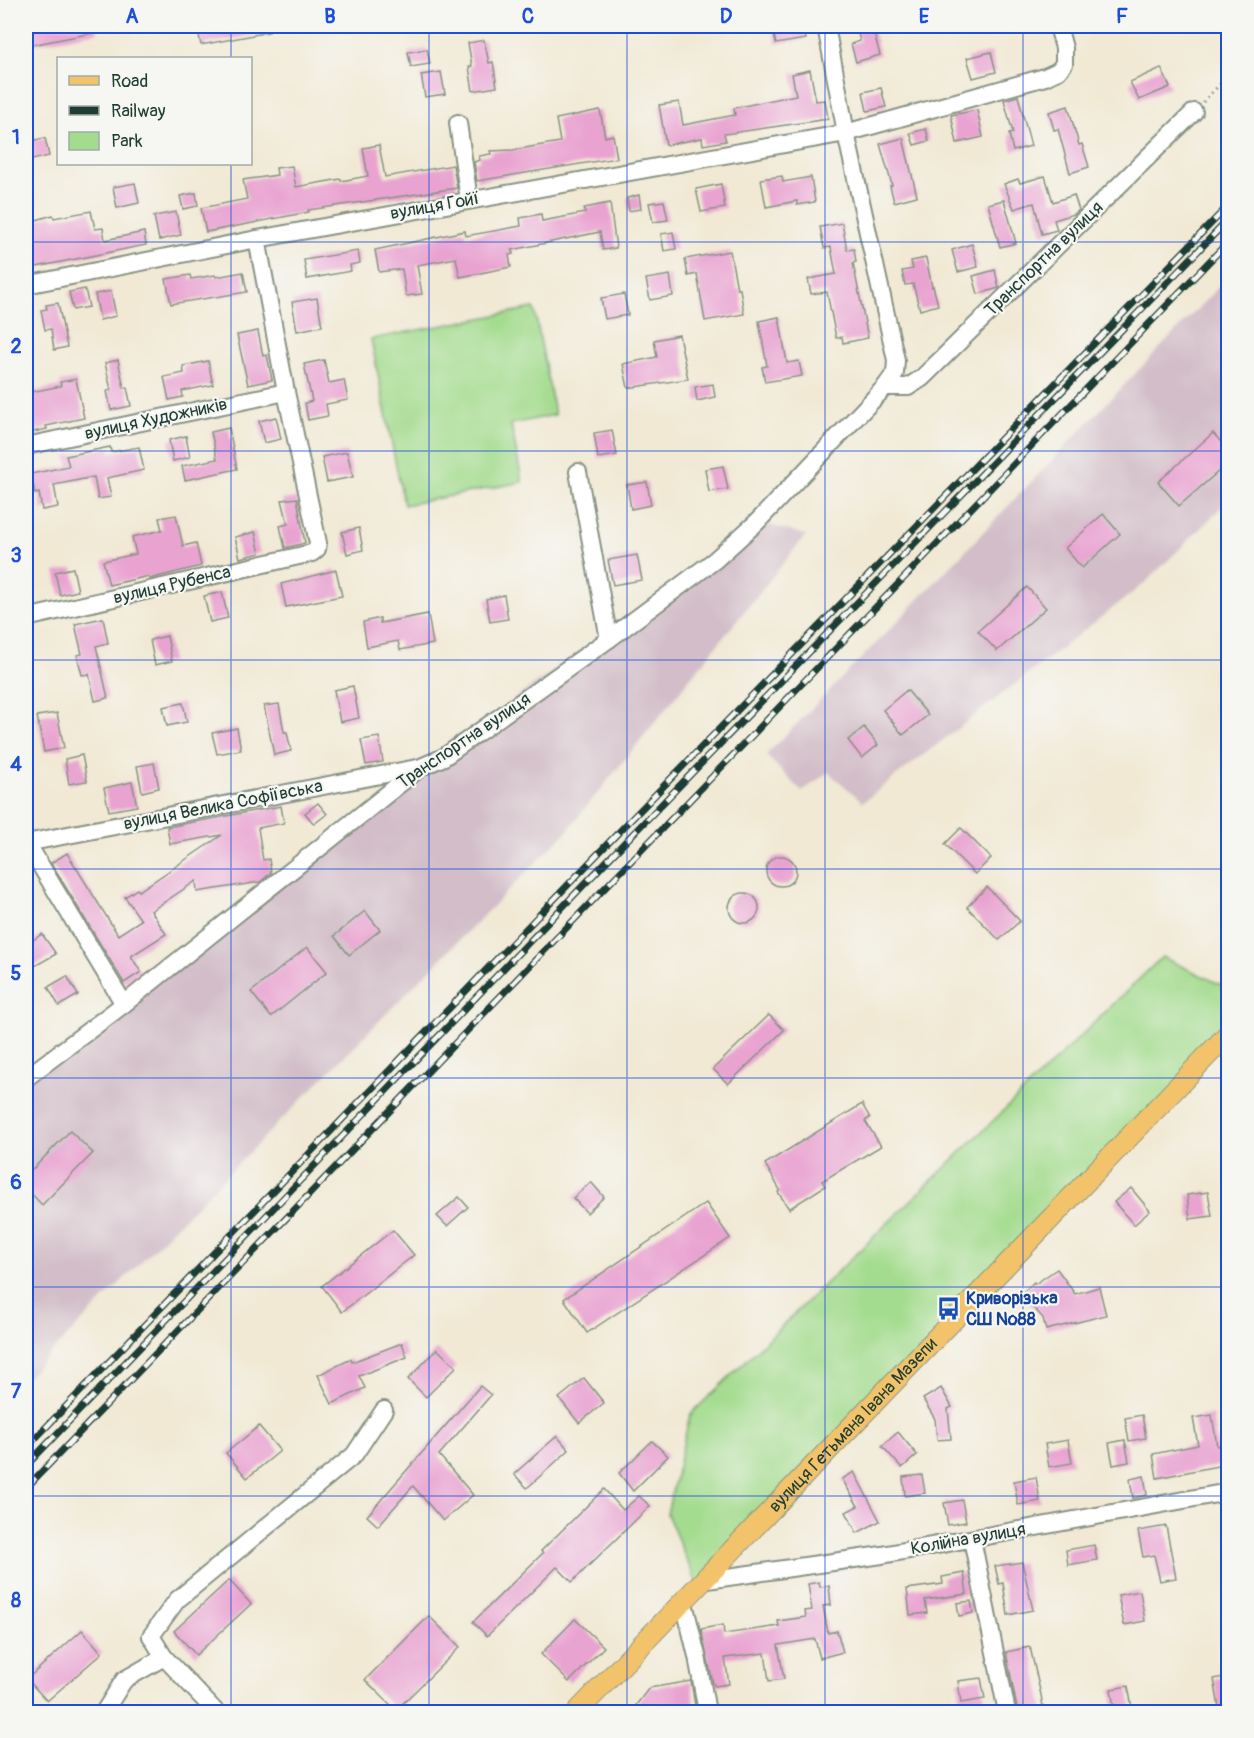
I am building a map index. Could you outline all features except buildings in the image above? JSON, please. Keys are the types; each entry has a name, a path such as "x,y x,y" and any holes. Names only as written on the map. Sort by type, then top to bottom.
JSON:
{"main road":[{"name":"вулиця Гетьмана Івана Мазепи","path":"578,1713 1228,1034"}],"street":[{"name":"Транспортна вулиця","path":"26,1078 124,1004 421,767 444,757 715,560 757,522 885,387 895,373 896,360 846,133 826,26"},
{"name":"вулиця Гойї","path":"26,285 257,239 846,133 1045,77 1058,71 1064,64 1064,55 1058,26"},
{"name":"Транспортна вулиця","path":"885,387 908,387 922,378 1194,112"},
{"path":"458,123 469,200"},
{"path":"257,239 286,392"},
{"name":"вулиця Художників","path":"26,446 286,392"},
{"name":"вулиця Рубенса","path":"26,618 312,553 317,549 318,543 286,392"},
{"path":"578,472 609,639"},
{"name":"вулиця Велика Софіївська","path":"26,843 421,767"},
{"path":"26,843 124,1004"},
{"path":"216,1713 164,1657 151,1636 177,1600 354,1455 384,1410"},
{"name":"Колійна вулиця","path":"706,1580 882,1555 1228,1492"},
{"path":"972,1539 1007,1713"},
{"path":"684,1603 697,1656 707,1713"},
{"path":"104,1713 124,1680 164,1657"}],"path":[{"path":"1194,112 1223,81 1228,80"}],"shaded area":[{"path":"1228,277 1228,501 1145,583 863,802 828,772 802,792 766,755"},
{"path":"757,522 806,535 567,831 26,1378 26,1078 421,767"}],"green space":[{"path":"534,308 555,415 511,424 522,482 404,505 371,339"},
{"path":"1162,957 1228,988 1228,1036 700,1591 667,1514 690,1415"}],"railway":[{"path":"26,1448 616,835 1228,206"},
{"path":"26,1466 625,842 1228,220"},
{"path":"26,1488 1228,242"}],"place":[{"name":"Криворізька СШ №88","path":"948,1308"}]}
